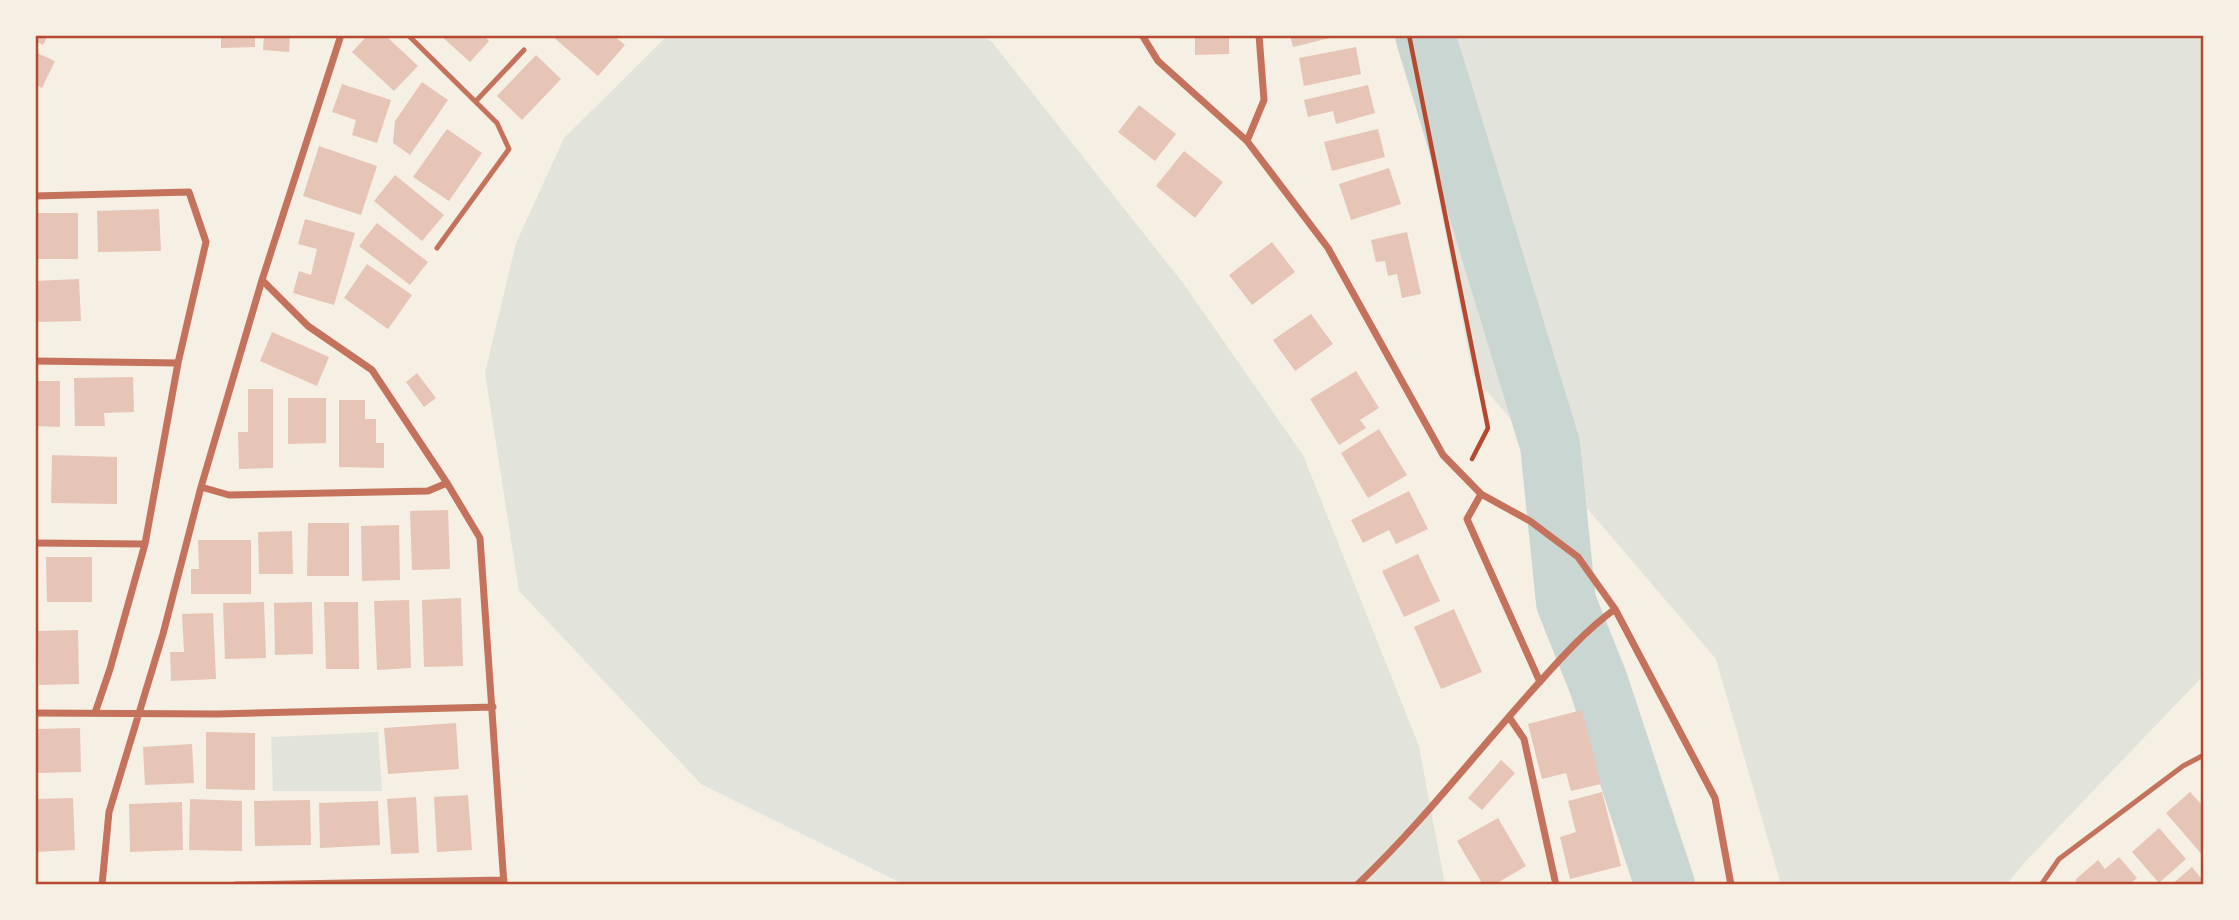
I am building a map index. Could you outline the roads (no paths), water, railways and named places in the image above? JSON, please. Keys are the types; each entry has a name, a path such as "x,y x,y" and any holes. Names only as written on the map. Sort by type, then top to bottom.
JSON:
{"street":[{"path":"102,885 110,812 137,713 163,634 201,487 262,280 341,35"},
{"path":"1142,35 1158,61 1247,141 1328,248 1443,455 1481,494 1530,521 1578,556 1615,609 1715,798 1731,885"},
{"path":"1247,141 1264,100 1259,35"},
{"path":"35,196 189,192 206,242 178,363 145,544 95,713"},
{"path":"236,885 504,883 480,538 447,482 372,370 308,326 262,280"},
{"path":"35,361 178,363"},
{"path":"201,487 229,495 242,495 428,491 447,482"},
{"path":"1481,494 1467,519 1540,682"},
{"path":"35,543 145,544"},
{"path":"1357,885 1397,847 1560,660 1593,625 1615,609"},
{"path":"35,713 232,713 493,707"},
{"path":"1508,717 1524,739 1556,885"}],"lane":[{"path":"408,35 497,122 509,149 437,248"},
{"path":"476,101 524,50"},
{"path":"2041,885 2059,859 2183,766 2204,755"}],"waterway":[{"path":"1425,35 1550,445 1566,602 1598,682 1665,885"}]}
